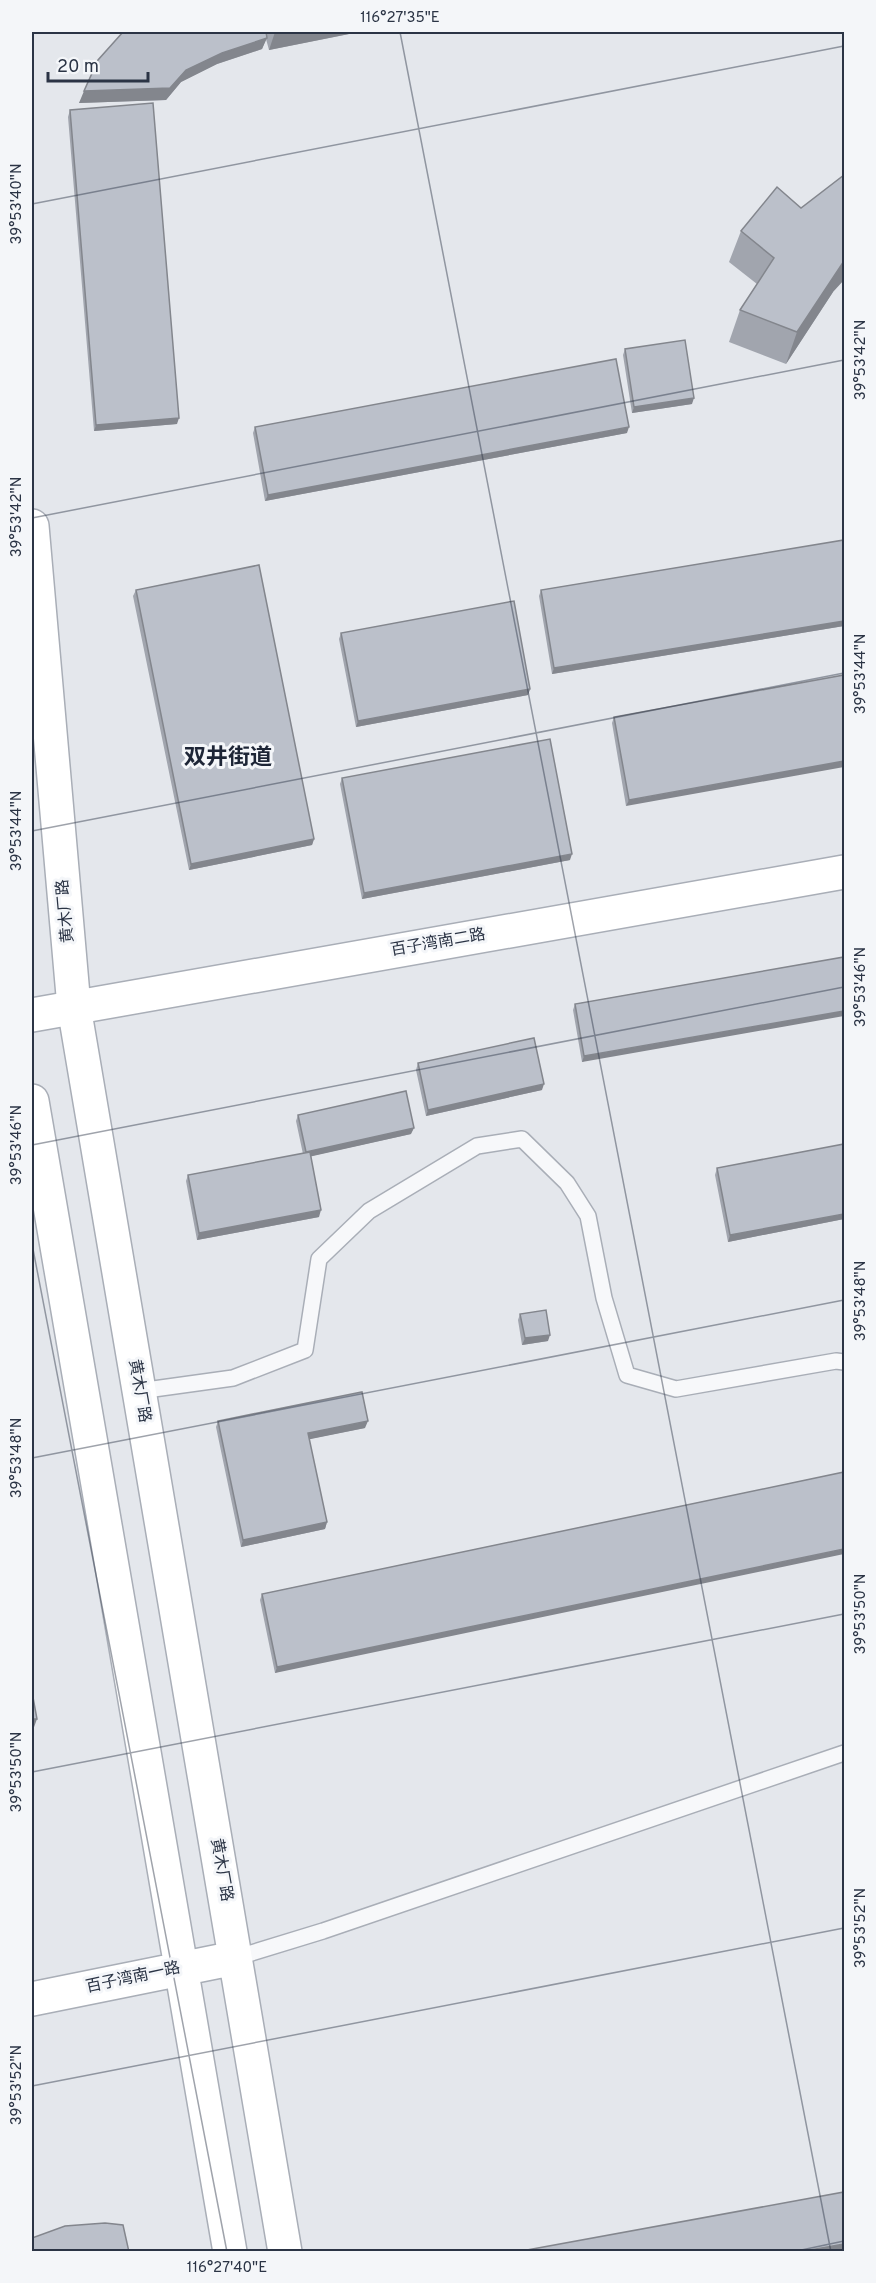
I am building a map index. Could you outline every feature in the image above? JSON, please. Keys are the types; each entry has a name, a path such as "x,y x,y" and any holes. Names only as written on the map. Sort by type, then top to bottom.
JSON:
{"main road":[{"name":"黄木厂路","path":"32,526 74,1007 285,2252"},
{"name":"百子湾南二路","path":"32,1015 844,872"},
{"path":"32,1101 230,2252"},
{"name":"百子湾南一路","path":"32,1999 236,1958"}],"lane":[{"path":"139,1391 233,1378 305,1350 319,1259 369,1211 477,1146 522,1139 567,1183 588,1216 604,1298 627,1375 676,1389 836,1361 844,1362"},
{"path":"236,1958 323,1932 844,1753"}],"building":[{"path":"123,32 266,32 267,38 222,53 186,70 170,88 84,91 98,60"},
{"path":"153,103 179,418 96,425 70,110"},
{"path":"844,175 844,261 797,332 740,310 774,258 741,231 777,187 801,208"},
{"path":"685,340 694,398 634,407 625,349"},
{"path":"616,359 629,427 268,495 255,427"},
{"path":"844,540 844,621 554,668 541,590"},
{"path":"259,565 314,839 191,864 136,590"},
{"path":"514,601 530,689 358,721 341,633"},
{"path":"844,675 844,761 629,800 614,717"},
{"path":"550,739 572,854 364,893 342,778"},
{"path":"844,957 844,1011 584,1056 575,1004"},
{"path":"534,1038 544,1084 428,1110 418,1063"},
{"path":"406,1091 414,1128 306,1152 298,1115"},
{"path":"844,1144 844,1214 730,1235 717,1168"},
{"path":"310,1152 321,1210 199,1233 188,1175"},
{"path":"546,1310 550,1335 525,1338 520,1314"},
{"path":"362,1392 368,1421 308,1433 327,1522 243,1540 218,1421"},
{"path":"844,1472 844,1549 277,1667 262,1594"},
{"path":"32,1692 37,1719 32,1719"},
{"path":"844,2192 844,2244 799,2252 516,2252"},
{"path":"105,2223 123,2225 129,2252 32,2252 32,2238 65,2226"}],"district":[{"name":"双井街道","path":"228,758"}]}
